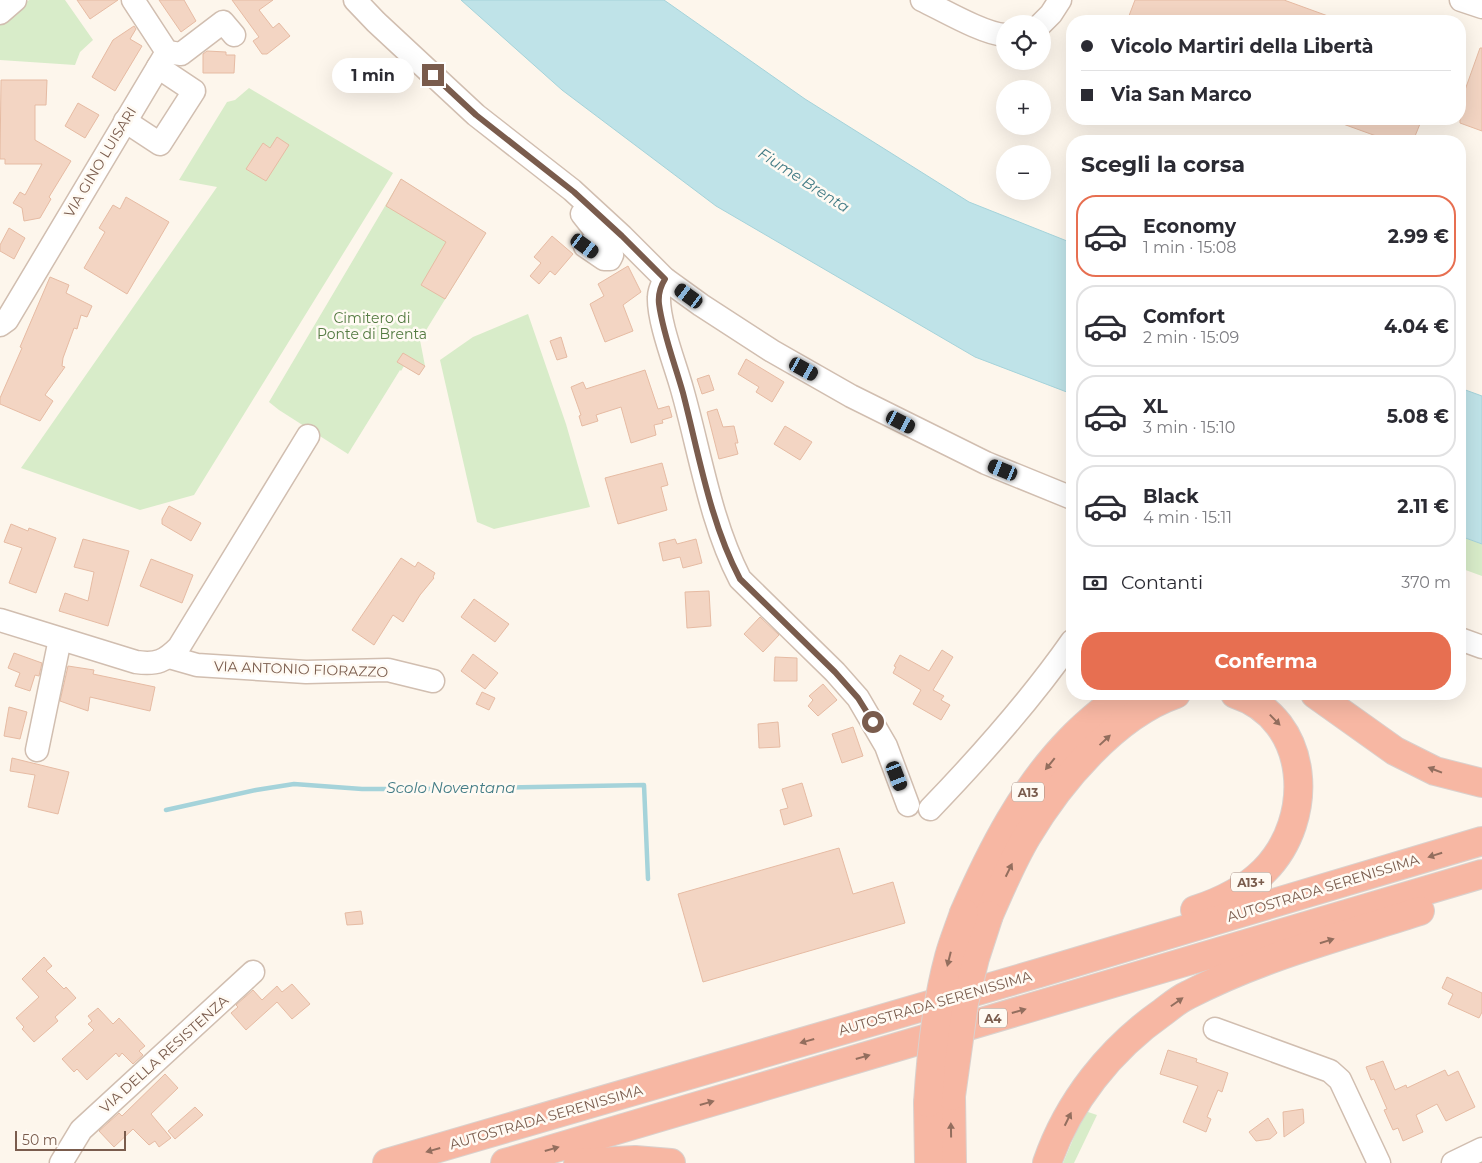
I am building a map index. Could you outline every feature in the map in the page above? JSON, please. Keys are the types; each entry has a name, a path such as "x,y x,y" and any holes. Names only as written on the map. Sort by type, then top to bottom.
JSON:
{"highway":[{"name":"A13","path":"952,1163 931,1054 949,957 977,914 984,866 1024,798 1070,740 1115,700"},
{"path":"977,914 1026,837 1053,798 1078,767 1125,723 1161,700"},
{"name":"A13+","path":"1039,973 1107,937 1199,909 1236,893 1265,870 1276,856 1284,844 1297,799 1295,754 1286,734 1277,722 1265,710 1250,700"},
{"path":"1323,700 1395,751 1435,771 1482,783"},
{"name":"AUTOSTRADA SERENISSIMA","path":"387,1163 1039,973 1482,841"},
{"name":"A4","path":"505,1163 1482,874"},
{"path":"1047,1163 1075,1104 1103,1065 1140,1028 1187,995 1238,972 1288,953 1482,891"},
{"name":"A13","path":"929,1163 939,1100"},
{"path":"578,1163 635,1160 671,1163"}],"street":[{"path":"0,13 15,0"},
{"path":"125,121 160,144 194,91 163,59 133,0"},
{"path":"355,0 476,115 574,192 665,279 701,305 772,351 851,396 986,464 1066,496"},
{"path":"922,0 996,34"},
{"path":"1050,15 1060,0"},
{"path":"1461,0 1482,7"},
{"path":"163,59 181,54 224,21"},
{"name":"VIA GINO LUISARI","path":"0,325 7,320 163,59"},
{"path":"574,192 573,203 612,255 610,258 604,259 585,246"},
{"path":"665,279 659,296 665,333 715,516 731,562 740,579 835,672 858,698 886,746 908,805"},
{"path":"0,620 136,662 148,664 169,657 179,647 308,436"},
{"path":"37,750 60,638"},
{"path":"1466,641 1482,647"},
{"path":"930,809 974,764 1052,670 1066,649"},
{"name":"VIA ANTONIO FIORAZZO","path":"169,657 185,663 207,666 306,672 388,670 433,680"},
{"name":"VIA DELLA RESISTENZA","path":"61,1163 81,1130 253,972"},
{"path":"1215,1029 1330,1072 1340,1080 1379,1163"},
{"path":"1453,1163 1482,1150"}],"green space":[{"path":"29,0 65,0 93,40 80,52 75,65 0,60 0,24"},
{"path":"249,88 393,173 194,495 140,510 21,468 217,187 179,180 227,102 235,100"},
{"name":"Cimitero di Ponte di Brenta","path":"401,179 486,233 420,340 425,366 419,375 404,366 400,370 348,454 269,402"},
{"path":"528,314 566,424 590,507 494,529 477,522 440,360 473,337"},
{"path":"1466,538 1482,544 1482,576 1466,570"},
{"path":"1085,1111 1097,1115 1074,1163 1063,1163"}],"water":[{"name":"Fiume Brenta","path":"461,0 664,0 805,99 969,202 1066,241 1066,392 975,357 716,206 562,90"},
{"path":"1466,390 1482,396 1482,544 1466,538"}],"building":[{"path":"77,0 118,0 90,19"},
{"path":"159,0 184,0 196,21 181,32"},
{"path":"232,0 273,0 259,10 273,28 279,23 290,36 267,54 262,54 253,41 259,37"},
{"path":"1135,0 1284,0 1325,15 1129,15"},
{"path":"134,26 136,29 130,39 142,46 115,91 92,77 113,40"},
{"path":"1480,48 1482,48 1482,131 1466,125 1466,87"},
{"path":"207,51 226,52 226,55 235,55 234,73 203,73 203,54"},
{"path":"1,80 47,80 46,105 35,105 35,140 71,161 49,197 51,199 40,218 24,221 22,208 13,203 20,192 25,195 42,164 5,164 5,159 0,159"},
{"path":"78,103 99,115 85,138 65,126"},
{"path":"1346,125 1420,125 1415,135 1373,135"},
{"path":"277,137 289,145 266,181 246,169 263,143 270,148"},
{"path":"401,179 486,233 445,299 421,285 446,242 386,206"},
{"path":"126,197 169,222 127,294 84,268 105,232 99,228 113,205 120,209"},
{"path":"9,228 25,238 14,259 0,251 0,245"},
{"path":"552,236 573,254 555,275 550,271 539,284 530,276 541,263 534,257"},
{"path":"628,266 641,292 623,305 633,331 605,342 590,304 604,296 598,284"},
{"path":"50,277 69,285 66,293 92,306 87,317 81,315 77,329 74,328 63,358 62,366 65,367 45,395 53,401 40,421 0,404 0,398"},
{"path":"561,337 567,357 557,360 550,341"},
{"path":"403,353 425,366 419,375 397,362"},
{"path":"746,359 784,382 772,402 756,392 759,387 738,374"},
{"path":"645,370 658,409 669,406 672,417 662,420 663,423 654,425 656,435 631,443 621,407 596,415 598,421 582,426 579,416 581,415 571,387 583,382 586,389"},
{"path":"709,375 714,390 702,394 697,379"},
{"path":"717,409 723,427 734,426 738,443 735,443 738,454 719,459 707,412"},
{"path":"785,426 812,442 800,460 774,444"},
{"path":"662,463 668,485 661,487 667,510 618,524 605,478"},
{"path":"169,506 201,523 191,541 162,524 162,519"},
{"path":"11,524 28,531 29,528 56,538 36,593 9,583 22,548 4,542"},
{"path":"83,539 129,551 108,626 59,611 65,593 88,601 94,572 74,567"},
{"path":"675,539 677,544 696,539 702,563 683,568 680,557 663,561 659,543"},
{"path":"401,558 415,567 418,562 435,573 434,578 420,595 403,622 393,615 374,645 352,630"},
{"path":"151,559 193,575 182,603 140,586"},
{"path":"709,591 711,626 687,628 685,592"},
{"path":"474,599 509,624 495,642 461,617"},
{"path":"760,617 779,635 763,652 744,634"},
{"path":"942,650 953,657 933,690 944,696 941,700 950,705 941,720 913,704 921,690 893,673 896,667 894,666 900,655 929,671"},
{"path":"14,653 42,663 39,676 35,675 30,691 15,686 20,673 8,668"},
{"path":"473,654 498,673 485,689 461,671"},
{"path":"775,657 797,658 797,681 774,681"},
{"path":"68,666 94,670 93,674 155,687 150,711 90,697 88,711 60,701"},
{"path":"823,684 837,700 818,716 808,706 813,700 809,696"},
{"path":"482,692 495,698 489,710 476,704"},
{"path":"9,707 27,712 20,739 4,736"},
{"path":"778,722 780,747 759,748 758,724"},
{"path":"853,727 863,756 842,763 832,734"},
{"path":"12,758 69,772 58,814 28,807 35,775 10,771"},
{"path":"802,783 812,816 784,825 780,810 788,808 782,789"},
{"path":"839,848 853,894 893,882 905,923 703,982 678,894"},
{"path":"361,911 363,924 347,925 345,913"},
{"path":"44,957 52,966 46,971 76,998 55,1017 58,1021 34,1042 22,1029 24,1027 16,1018 39,997 22,979"},
{"path":"1447,977 1482,993 1482,1012 1479,1018 1448,1004 1453,994 1442,988"},
{"path":"292,984 310,1004 292,1019 277,1002 246,1030 231,1013 238,1007 236,1005 253,990 262,1000 277,986 282,992"},
{"path":"98,1008 113,1024 119,1018 145,1046 139,1051 143,1055 133,1064 122,1053 119,1057 116,1053 87,1080 77,1069 74,1072 62,1059 94,1030 88,1024 92,1021 88,1016"},
{"path":"1168,1050 1197,1059 1196,1062 1228,1073 1222,1092 1218,1090 1207,1117 1211,1119 1206,1132 1183,1122 1198,1086 1160,1074"},
{"path":"1383,1061 1395,1090 1406,1085 1407,1088 1445,1070 1448,1076 1458,1071 1475,1107 1446,1121 1437,1104 1416,1115 1423,1132 1403,1141 1398,1128 1393,1130 1384,1110 1387,1109 1374,1079 1371,1080 1366,1067"},
{"path":"165,1074 178,1088 151,1114 171,1138 159,1147 155,1141 149,1145 133,1129 114,1147 99,1131 119,1113 122,1116"},
{"path":"195,1107 203,1115 175,1139 168,1131"},
{"path":"1303,1109 1304,1123 1284,1137 1283,1112"},
{"path":"1268,1118 1277,1133 1270,1139 1256,1141 1249,1132"}],"waterway":[{"name":"Scolo Noventana","path":"166,810 256,790 294,784 362,789 644,785 648,879"}],"route":[{"path":"433,75 476,115 574,192 665,279 659,296 665,333 715,516 731,562 740,579 835,672 858,698 873,722"}]}
